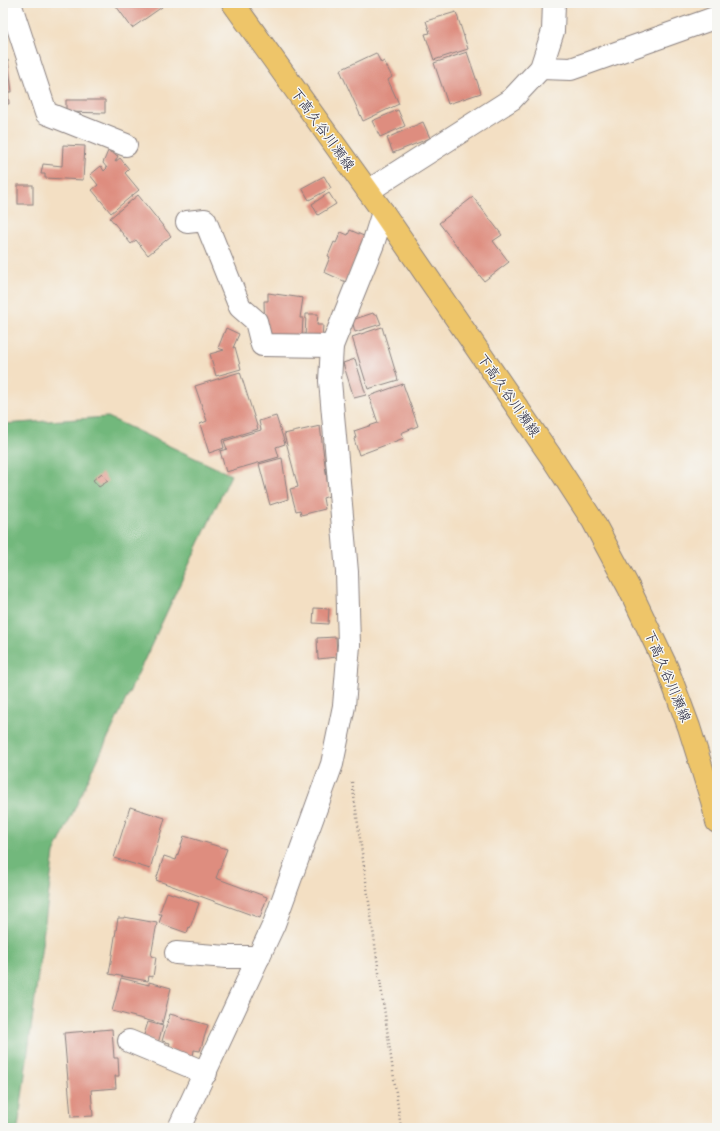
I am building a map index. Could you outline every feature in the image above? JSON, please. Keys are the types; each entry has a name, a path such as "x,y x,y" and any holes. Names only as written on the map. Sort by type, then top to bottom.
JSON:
{"main road":[{"name":"下高久谷川瀬線","path":"233,3 383,212 554,461 593,521 629,588 667,668 689,727 717,822"}],"street":[{"path":"10,3 46,113 126,145"},
{"path":"368,191 512,98 541,68 554,31 554,3"},
{"path":"541,68 571,69 717,17"},
{"path":"179,1128 206,1073 274,924 332,764 344,706 349,645 347,572 330,381 332,346 373,244 383,212"},
{"path":"187,222 205,220 240,307 256,321 262,345 332,346"},
{"path":"176,953 227,957 259,956"},
{"path":"129,1041 206,1073"}],"path":[{"path":"332,764 352,780 401,1128"}],"green space":[{"path":"108,417 231,475 54,853 18,1128 3,1128 3,424"}],"building":[{"path":"114,3 159,3 162,7 132,28"},
{"path":"456,12 468,49 434,60 425,34 430,33 426,21"},
{"path":"467,52 481,93 448,104 434,63"},
{"path":"376,53 381,63 384,61 392,77 388,80 399,104 363,121 340,70"},
{"path":"3,60 8,60 12,92 8,92 9,104 3,104"},
{"path":"66,100 105,100 105,113 66,112"},
{"path":"398,110 405,126 380,137 372,121"},
{"path":"423,122 430,138 393,153 387,138"},
{"path":"63,145 85,146 83,180 45,178 45,174 41,174 43,164 62,166"},
{"path":"108,151 118,156 115,162 120,158 129,169 125,173 139,190 111,213 92,190 98,185 90,175 101,166 104,171 107,168 103,163"},
{"path":"324,176 331,188 309,200 302,188"},
{"path":"18,185 33,185 33,204 18,204"},
{"path":"329,193 336,204 318,215 312,204"},
{"path":"138,195 171,236 148,255 136,240 131,244 110,218"},
{"path":"473,197 502,235 493,241 509,262 484,281 439,223"},
{"path":"350,230 366,237 346,282 324,272 330,257 328,256 334,242 336,243 341,232 348,235"},
{"path":"268,293 303,298 300,318 303,318 302,338 265,337 264,301 268,301"},
{"path":"373,313 374,315 377,314 381,324 355,332 352,320"},
{"path":"306,314 318,314 317,325 323,325 322,339 305,338"},
{"path":"382,327 398,380 368,389 352,337"},
{"path":"226,328 239,334 233,348 235,347 241,369 216,376 210,354 224,350 218,348"},
{"path":"355,359 366,395 354,398 343,363"},
{"path":"240,372 258,429 222,440 224,448 209,453 200,424 207,421 195,386"},
{"path":"403,384 418,426 401,433 404,438 359,455 354,439 356,438 354,431 378,423 369,396"},
{"path":"276,416 285,444 276,447 279,457 226,472 220,451 227,449 224,441 261,430 259,421"},
{"path":"320,426 329,496 323,498 325,509 301,515 300,510 296,511 290,489 298,487 284,434"},
{"path":"282,458 288,499 270,505 259,464"},
{"path":"102,473 108,481 99,487 93,480"},
{"path":"314,608 329,609 328,624 313,623"},
{"path":"336,637 337,657 318,659 317,638"},
{"path":"130,807 165,818 150,869 114,858"},
{"path":"184,836 227,849 216,878 267,897 260,918 156,880 164,856 176,860"},
{"path":"167,892 199,903 187,933 159,923 162,914 159,914"},
{"path":"124,917 157,923 151,956 156,957 153,977 149,976 148,981 109,974 118,918"},
{"path":"121,978 149,985 149,982 171,988 162,1024 112,1011"},
{"path":"170,1014 208,1025 200,1051 194,1050 193,1057 168,1050 170,1043 162,1041"},
{"path":"148,1022 163,1026 158,1043 143,1038"},
{"path":"112,1029 114,1058 118,1058 119,1076 115,1076 116,1088 91,1090 93,1116 71,1117 64,1033"}]}
